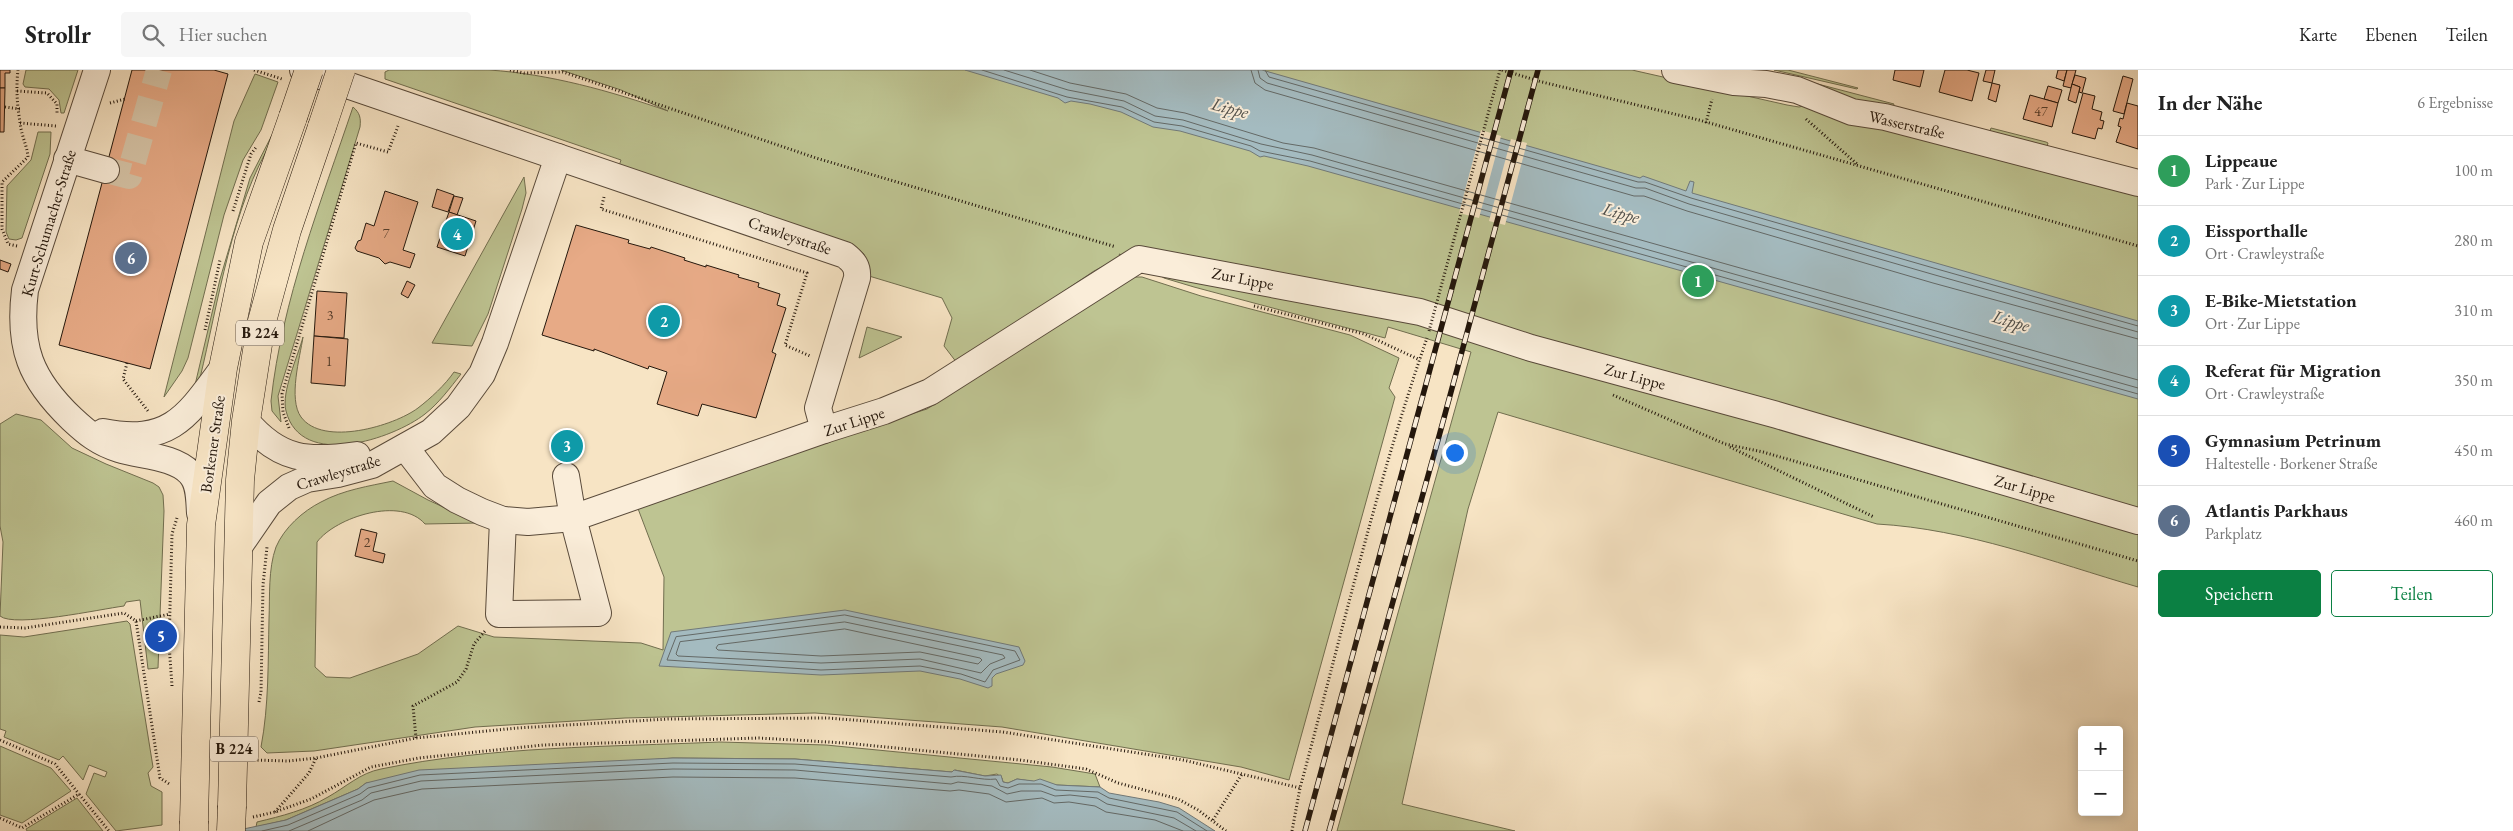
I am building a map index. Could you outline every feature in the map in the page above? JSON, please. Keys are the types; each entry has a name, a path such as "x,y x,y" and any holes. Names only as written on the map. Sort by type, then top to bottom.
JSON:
{"main road":[{"name":"Borkener Straße","path":"194,826 201,526 223,368 249,242 309,70"},
{"name":"Borkener Straße","path":"238,818 238,548 240,480 246,421 261,325 287,230 341,70"}],"street":[{"name":"Kurt-Schumacher-Straße","path":"97,70 25,290 22,318 27,357 33,372 47,392 88,435 104,445 174,462 189,472 198,490 201,526"},
{"name":"Crawleystraße","path":"303,70 845,255 854,263 858,271 829,364 818,408 824,430"},
{"name":"Wasserstraße","path":"1675,70 1734,82 1766,84 1797,90 1852,112 1885,117 2138,183"},
{"name":"Crawleystraße","path":"238,548 269,504 289,487 307,479 338,474 372,465 432,432 458,407 482,374 495,343 558,157"},
{"path":"67,159 106,170"},
{"name":"Zur Lippe","path":"405,447 435,486 457,500 503,520 553,522 573,518 824,430 884,412 930,392 1138,259 1420,312 1531,348 1777,415 2138,521"},
{"name":"Kurt-Schumacher-Straße","path":"76,423 104,432 132,436 163,430 178,422 197,404 223,368"},
{"name":"Crawleystraße","path":"246,421 272,447 310,458 336,458 405,447"},
{"path":"503,520 499,614 598,613 573,518 566,476"}],"path":[{"path":"18,70 16,91 20,109 20,122 28,157 2,182 2,229 8,244 22,246"},
{"path":"510,70 563,72"},
{"path":"557,70 816,158 1114,246 1138,259"},
{"path":"1292,831 1300,788 1410,386 1429,331 1501,70 1620,102 1652,107 2138,246"},
{"path":"16,91 47,92 54,98 57,104 57,126"},
{"path":"5,107 20,109"},
{"path":"1804,116 1860,166"},
{"path":"292,436 283,412 282,394 356,143 388,152 400,118"},
{"path":"605,195 601,209 807,273 785,345 829,364"},
{"path":"1354,332 1420,360"},
{"path":"126,363 123,378 148,412"},
{"path":"1608,393 1725,444 1874,517"},
{"path":"1725,444 1763,452 2138,561"},
{"path":"0,627 25,628 124,613 136,621 170,614"},
{"path":"416,738 413,706 457,682 466,669 474,644 499,614"},
{"path":"136,621 160,778 172,785"},
{"path":"249,760 288,761 316,758 416,738 517,728 668,720 828,718 1003,732 1183,760 1300,788"},
{"path":"238,818 275,812 312,799 371,767 419,758 543,745 759,738 855,744 1086,769 1118,783 1178,799 1213,820 1226,831"},
{"path":"0,740 55,764 109,831"},
{"path":"275,812 309,773 316,758"},
{"path":"1213,820 1242,774"},
{"path":"0,818 23,829 79,794"}],"green space":[{"path":"26,70 78,70 64,113 61,113 59,100 49,89 25,87 23,84"},
{"path":"389,70 489,70 535,75 602,90 668,111 621,90 561,70 1632,70 1787,105 1799,107 1807,105 2138,191 2138,519 1582,370 2138,532 2138,587 2041,557 1944,532 1877,524 1498,412 1468,509 1402,804 1515,831 1337,831 1471,352 1388,327 1385,338 1194,287 1164,278 1135,259 1119,254 1121,257 1094,271 957,363 944,346 952,318 942,298 869,276 864,254 853,244 619,166 621,160 385,79 385,72"},
{"path":"1774,70 1788,70 1858,88 1857,89"},
{"path":"255,74 278,82 261,130 243,160 224,215 188,358 182,371 164,397 234,121"},
{"path":"1791,77 1894,104 1892,110 1785,79"},
{"path":"353,107 360,116 360,127 278,396 281,422 272,411 271,401 276,363 284,326 304,252"},
{"path":"1991,128 2046,142 2048,143 2046,150 1989,134"},
{"path":"38,132 51,132 50,154 22,238 16,240 9,239 6,232 7,186 31,160"},
{"path":"272,135 273,140 247,194 237,224 220,287 200,378 195,385 220,279 250,178"},
{"path":"524,177 526,193 522,209 488,314 472,346 432,343"},
{"path":"1131,277 1142,277 1201,296 1350,335 1399,358 1389,388 1395,397 1289,780 1241,767 1002,727 815,713 625,718 475,727 314,751 267,753 261,747 267,699 270,583 273,555 279,540 289,527 301,515 321,502 347,491 393,481 428,500 478,523 425,524 414,516 401,511 385,511 353,518 326,533 317,542 315,667 326,677 350,678 418,654 458,626 494,637 641,643 663,650 664,577 637,506 781,455 927,409"},
{"path":"867,327 902,337 859,358"},
{"path":"303,337 295,389 297,409 301,417 311,426 325,431 359,431 393,421 407,415 433,396 454,372 461,374 425,414 392,432 371,440 349,444 328,444 310,440 295,429 286,411 285,403 288,384"},
{"path":"16,414 41,420 72,448 159,487 163,495 164,511 158,668 148,669 140,600 126,602 124,606 39,619 8,619 0,616 3,542 0,526 0,424"},
{"path":"127,621 130,624 153,767 148,773 151,786 162,792 162,825 116,831 86,794 94,773 105,777 107,772 89,765 83,780 63,756 59,760 4,737 6,731 0,729 0,635 24,637"},
{"path":"720,742 826,745 1052,767 1095,774 1100,787 1057,785 1017,779 1008,783 1003,782 1002,778 997,774 985,776 955,770 952,772 795,759 673,758 366,783 358,789 286,820 256,827 257,822 311,806 373,771 423,761 550,749"},
{"path":"0,746 51,768 71,791 22,823 0,815"},
{"path":"77,798 103,831 27,831 26,829"}],"water":[{"name":"Lippe","path":"965,70 1262,70 1640,178 1643,176 1686,191 1690,181 1694,182 1692,193 2138,321 2138,399 1308,166 1264,156 1260,157 1250,151 1180,131 1153,127 1121,112 1090,104 1071,101 1065,103 1058,98"},
{"path":"845,610 1019,647 1025,661 1023,665 996,674 992,678 992,686 988,688 960,679 920,671 821,675 659,666 671,632"},
{"path":"673,758 795,759 952,772 954,770 985,776 1001,775 1003,782 1008,783 1017,779 1034,781 1040,779 1057,785 1100,787 1109,793 1159,802 1179,808 1215,831 234,831 286,820 358,789 366,783 419,770"}],"pier":[{"path":"1481,130 1501,136 1479,218 1459,213"},
{"path":"1511,139 1527,143 1505,225 1489,221"}],"building":[{"path":"0,70 10,70 10,73 5,73 5,88 0,88"},
{"path":"132,70 214,70 228,74 150,369 59,345"},
{"path":"1895,70 1924,70 1920,87 1893,80"},
{"path":"1945,70 1967,70 1979,73 1972,101 1939,92"},
{"path":"1986,70 1995,70 1992,83 1983,81"},
{"path":"2058,70 2067,70 2064,81 2056,78"},
{"path":"2067,70 2076,70 2071,88 2063,86"},
{"path":"2075,75 2086,78 2082,93 2079,92 2080,87 2072,84"},
{"path":"2123,76 2133,79 2124,114 2113,111"},
{"path":"1992,83 2000,85 1996,102 1988,99"},
{"path":"2072,84 2080,87 2076,103 2068,100"},
{"path":"2048,86 2062,90 2058,103 2044,99"},
{"path":"0,88 5,88 4,132 0,132"},
{"path":"2083,93 2095,96 2092,109 2102,112 2100,120 2104,121 2102,129 2098,128 2095,139 2072,133"},
{"path":"2030,95 2058,103 2052,127 2023,119"},
{"path":"2127,103 2138,106 2138,149 2116,142 2121,127 2118,126 2120,118 2123,119"},
{"path":"437,189 454,195 448,212 432,207"},
{"path":"385,191 418,202 403,250 415,254 410,268 390,262 385,264 379,258 357,251 355,248 358,241 361,240 366,223 374,226"},
{"path":"454,196 463,198 457,215 449,212"},
{"path":"449,212 476,221 465,256 437,247"},
{"path":"576,225 629,240 628,243 650,249 651,247 706,267 706,265 739,275 738,277 759,283 758,287 780,294 777,305 786,308 772,352 776,354 756,418 702,404 698,416 657,404 667,372 649,366 648,369 594,349 594,351 542,335"},
{"path":"0,260 11,264 8,272 0,269"},
{"path":"407,281 415,285 408,298 401,294"},
{"path":"317,291 347,293 344,338 314,336"},
{"path":"314,336 348,339 345,386 311,383"},
{"path":"573,438 574,453 559,453 560,439"},
{"path":"361,529 377,533 373,551 385,554 383,563 355,556"}],"tunnel":[{"path":"106,170 129,176 159,70"}],"railway":[{"path":"1305,831 1511,70"},
{"path":"1329,831 1438,440 1538,70"}],"place":[{"name":"Referat für Migration","path":"457,234"},
{"name":"Atlantis Parkhaus","path":"131,258"},
{"name":"Lippeaue","path":"1698,281"},
{"name":"Eissporthalle","path":"664,321"},
{"name":"E-Bike-Mietstation","path":"567,446"},
{"name":"Gymnasium Petrinum","path":"161,636"}]}
